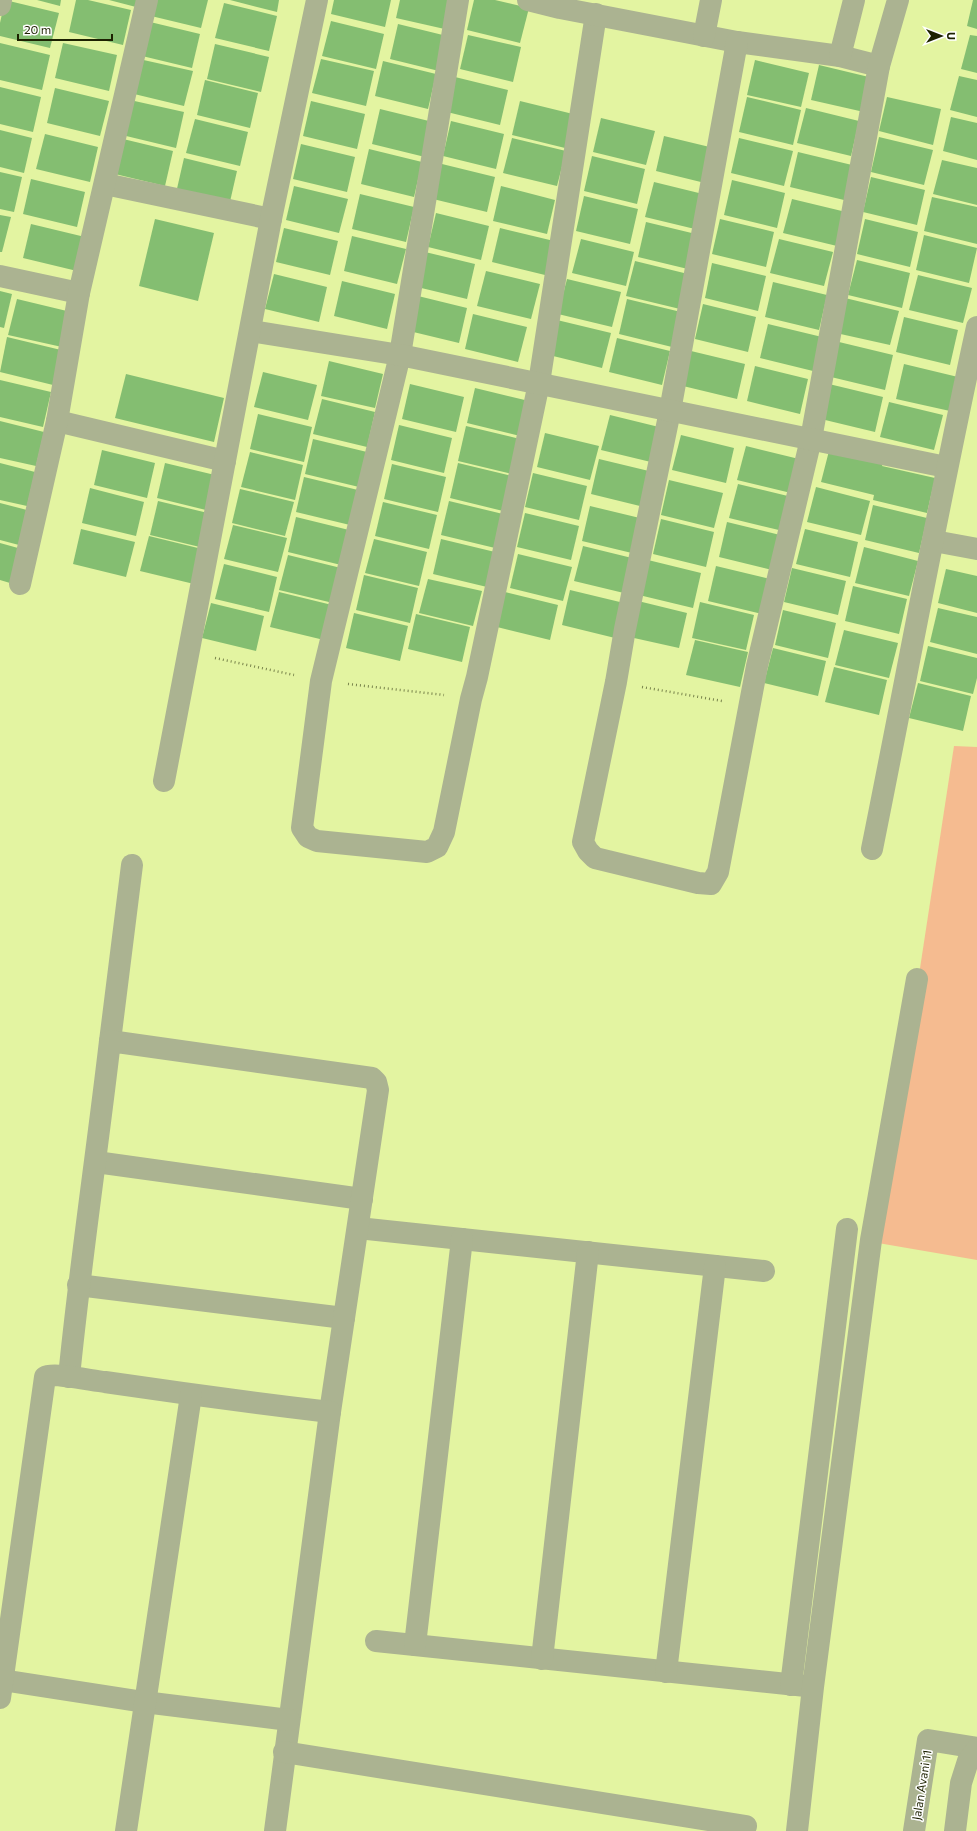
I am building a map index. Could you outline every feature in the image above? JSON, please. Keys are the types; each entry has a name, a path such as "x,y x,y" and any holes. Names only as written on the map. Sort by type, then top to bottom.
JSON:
{"street":[{"path":"0,5 1,0"},
{"path":"20,584 57,421 79,293 146,0"},
{"path":"164,781 251,331 271,219 317,0"},
{"path":"458,0 400,355 321,681 302,828 308,838 317,841 427,852 437,847 444,832 539,383 596,14"},
{"path":"528,0 561,4 596,14 704,36 840,56 879,66"},
{"path":"704,36 711,0"},
{"path":"840,56 854,0"},
{"path":"737,42 670,411 583,842 588,851 595,858 698,883 711,884 718,872 757,666 811,439 879,66 898,0"},
{"path":"105,184 271,219"},
{"path":"0,276 79,293"},
{"path":"872,849 934,541 946,467 972,374 977,326"},
{"path":"251,331 400,355 946,467"},
{"path":"57,421 225,461"},
{"path":"934,541 977,549"},
{"path":"69,1377 78,1285 96,1162 132,866"},
{"path":"797,1831 813,1687 871,1240 917,979"},
{"path":"110,1041 372,1078 376,1082 378,1090 330,1412 284,1752 275,1831"},
{"path":"96,1162 362,1199"},
{"path":"358,1228 764,1271"},
{"path":"791,1685 847,1229"},
{"path":"415,1646 462,1239"},
{"path":"542,1659 588,1252"},
{"path":"666,1672 715,1266"},
{"path":"78,1285 344,1318"},
{"path":"289,1720 144,1702 1,1689 43,1382 45,1377 48,1375 69,1377 190,1395 330,1412"},
{"path":"126,1831 190,1395"},
{"path":"376,1641 813,1687"},
{"name":"Jalan Avani 11","path":"914,1831 928,1740 977,1749"},
{"path":"955,1831 961,1783 968,1761 977,1749"},
{"path":"284,1752 746,1826"}],"path":[{"path":"188,652 321,681 471,699"},
{"path":"616,682 750,707"}],"shaded area":[{"path":"954,746 977,747 977,1260 878,1243"}],"building":[{"path":"5,0 59,13 50,48 0,36 0,23"},
{"path":"37,0 61,0 60,6"},
{"path":"76,0 88,0 131,10 123,45 69,32"},
{"path":"109,0 137,0 136,7"},
{"path":"151,0 208,0 201,28 147,15"},
{"path":"230,0 279,0 277,12"},
{"path":"334,0 391,0 385,27 331,14"},
{"path":"400,0 457,0 449,30 396,18"},
{"path":"474,0 495,0 529,8 520,43 467,30"},
{"path":"973,0 977,0 977,29 967,26"},
{"path":"224,3 277,16 269,51 215,38"},
{"path":"146,21 200,34 192,68 138,55"},
{"path":"331,21 384,34 376,69 322,56"},
{"path":"398,24 451,37 443,72 390,59"},
{"path":"468,35 521,47 513,82 460,69"},
{"path":"970,35 977,36 977,73 961,69"},
{"path":"0,43 50,55 42,90 0,80"},
{"path":"63,43 117,55 109,91 55,78"},
{"path":"215,44 269,57 261,92 207,79"},
{"path":"139,59 193,71 184,106 130,93"},
{"path":"321,59 374,71 366,106 312,93"},
{"path":"755,60 809,73 801,107 747,95"},
{"path":"383,61 436,74 428,109 375,96"},
{"path":"819,65 873,78 864,112 811,100"},
{"path":"959,76 977,80 977,117 950,110"},
{"path":"455,77 508,90 500,125 447,112"},
{"path":"205,80 258,93 250,128 197,115"},
{"path":"0,87 41,97 33,132 0,124"},
{"path":"55,88 109,101 100,136 47,123"},
{"path":"747,97 801,110 793,145 739,132"},
{"path":"887,97 941,109 933,145 879,131"},
{"path":"130,100 184,112 176,148 122,135"},
{"path":"311,101 365,114 357,149 303,136"},
{"path":"520,101 573,114 565,148 512,135"},
{"path":"806,108 859,121 851,156 797,143"},
{"path":"380,109 433,122 425,157 372,144"},
{"path":"951,117 977,123 977,160 943,151"},
{"path":"601,118 655,131 646,165 593,152"},
{"path":"195,119 248,132 240,166 186,153"},
{"path":"451,121 504,134 496,169 443,156"},
{"path":"0,130 32,138 24,173 0,167"},
{"path":"45,134 98,147 90,182 36,169"},
{"path":"664,136 718,149 709,184 656,171"},
{"path":"879,137 933,150 924,185 871,172"},
{"path":"119,138 173,151 165,186 111,173"},
{"path":"512,138 566,151 557,186 503,173"},
{"path":"739,138 793,151 784,186 731,173"},
{"path":"301,144 355,157 347,192 293,179"},
{"path":"369,149 422,162 414,197 361,184"},
{"path":"798,152 852,165 844,200 790,187"},
{"path":"592,156 645,169 637,204 584,191"},
{"path":"184,158 237,171 229,206 176,193"},
{"path":"942,160 977,168 977,205 933,194"},
{"path":"442,164 495,177 487,212 433,199"},
{"path":"0,172 22,177 14,212 0,209"},
{"path":"871,177 925,190 917,225 863,212"},
{"path":"31,179 85,192 77,227 23,214"},
{"path":"732,180 785,193 777,228 724,215"},
{"path":"654,182 707,195 699,230 645,217"},
{"path":"294,186 348,199 339,233 286,220"},
{"path":"501,186 555,200 547,234 493,221"},
{"path":"360,194 414,207 406,242 352,229"},
{"path":"584,196 638,209 630,244 576,231"},
{"path":"932,197 977,207 977,244 924,231"},
{"path":"792,199 846,212 837,246 783,233"},
{"path":"436,213 489,226 481,260 428,247"},
{"path":"0,215 11,217 2,252 0,252"},
{"path":"155,219 214,233 198,301 139,286"},
{"path":"720,219 774,232 766,267 712,254"},
{"path":"865,219 918,232 910,267 857,254"},
{"path":"646,222 700,235 692,270 638,257"},
{"path":"31,224 85,237 77,271 23,258"},
{"path":"284,228 338,241 330,275 276,262"},
{"path":"500,228 554,241 545,275 492,262"},
{"path":"924,235 977,248 969,283 916,270"},
{"path":"352,236 406,249 397,284 344,271"},
{"path":"581,239 634,252 626,286 572,273"},
{"path":"779,239 833,252 824,286 770,273"},
{"path":"421,251 475,264 467,299 413,286"},
{"path":"857,260 910,273 902,308 848,295"},
{"path":"635,261 688,274 680,309 626,296"},
{"path":"712,263 766,276 758,311 705,298"},
{"path":"486,271 540,284 531,319 477,306"},
{"path":"274,274 327,287 319,322 265,309"},
{"path":"918,275 972,288 963,323 909,310"},
{"path":"567,279 621,292 612,327 558,314"},
{"path":"342,281 395,294 387,329 334,316"},
{"path":"773,282 827,295 819,330 765,317"},
{"path":"0,291 12,294 4,328 0,327"},
{"path":"414,295 467,308 459,343 405,330"},
{"path":"845,298 899,311 890,345 836,333"},
{"path":"17,299 71,312 62,347 8,335"},
{"path":"627,299 681,312 672,347 619,334"},
{"path":"703,304 756,317 748,352 695,339"},
{"path":"473,314 527,327 518,362 465,349"},
{"path":"904,317 958,330 950,365 896,352"},
{"path":"557,320 611,333 602,368 549,355"},
{"path":"768,324 822,337 813,371 760,358"},
{"path":"7,337 61,350 53,385 0,372"},
{"path":"617,338 670,351 662,385 609,372"},
{"path":"839,342 893,355 885,390 831,377"},
{"path":"691,351 745,364 737,399 683,386"},
{"path":"329,361 383,374 375,408 321,396"},
{"path":"904,364 958,377 950,411 896,399"},
{"path":"755,366 808,379 800,414 747,401"},
{"path":"263,372 317,385 308,420 254,407"},
{"path":"126,374 224,398 214,442 115,418"},
{"path":"0,380 51,392 43,427 0,417"},
{"path":"410,384 464,397 456,432 402,419"},
{"path":"829,384 883,397 875,432 821,419"},
{"path":"475,388 529,401 520,436 467,423"},
{"path":"322,399 375,412 367,447 313,434"},
{"path":"889,402 943,415 934,450 880,437"},
{"path":"258,414 312,427 304,462 250,449"},
{"path":"610,415 663,428 655,463 601,450"},
{"path":"0,421 44,432 36,466 0,458"},
{"path":"399,425 452,438 444,473 391,460"},
{"path":"466,426 520,439 512,474 458,461"},
{"path":"545,433 599,446 590,480 537,467"},
{"path":"681,435 734,448 726,483 672,470"},
{"path":"313,439 367,452 359,487 305,474"},
{"path":"746,446 799,459 791,493 737,480"},
{"path":"830,447 884,460 882,466 935,478 927,513 873,500 874,495 821,482"},
{"path":"102,450 155,463 147,498 94,485"},
{"path":"250,452 303,465 295,500 241,487"},
{"path":"599,459 653,472 644,507 591,494"},
{"path":"0,463 35,472 27,506 0,500"},
{"path":"165,463 219,476 210,511 157,498"},
{"path":"458,463 512,476 503,511 450,498"},
{"path":"392,464 446,477 438,512 384,499"},
{"path":"533,473 587,486 579,520 525,507"},
{"path":"304,477 358,490 350,525 296,512"},
{"path":"669,480 723,493 714,528 661,515"},
{"path":"738,484 792,497 783,531 729,518"},
{"path":"816,487 870,501 861,535 807,522"},
{"path":"90,488 144,502 136,536 82,523"},
{"path":"240,489 294,502 285,536 232,523"},
{"path":"158,501 212,514 204,548 150,535"},
{"path":"449,501 503,514 495,548 441,535"},
{"path":"383,502 437,515 429,549 375,536"},
{"path":"0,503 27,510 19,545 0,540"},
{"path":"873,505 927,518 919,553 865,540"},
{"path":"590,506 644,519 636,554 582,541"},
{"path":"525,513 579,526 571,560 517,547"},
{"path":"296,517 349,530 341,565 288,552"},
{"path":"661,519 714,532 706,567 653,554"},
{"path":"727,522 780,535 772,570 719,557"},
{"path":"233,525 287,538 278,572 224,559"},
{"path":"81,529 135,542 126,577 73,564"},
{"path":"805,529 858,542 850,577 796,564"},
{"path":"149,536 202,549 194,584 140,571"},
{"path":"374,539 427,552 419,586 365,573"},
{"path":"441,539 495,552 487,587 433,574"},
{"path":"0,543 18,548 10,583 0,580"},
{"path":"583,546 636,559 628,594 574,581"},
{"path":"864,547 918,561 909,596 855,583"},
{"path":"518,554 572,567 563,601 510,588"},
{"path":"288,555 341,568 333,603 279,590"},
{"path":"648,560 701,573 693,608 639,595"},
{"path":"224,564 277,577 269,612 215,599"},
{"path":"716,566 770,579 762,614 708,601"},
{"path":"792,568 846,581 838,615 784,602"},
{"path":"946,569 977,576 977,613 938,603"},
{"path":"364,575 418,588 410,623 356,610"},
{"path":"428,579 482,591 473,626 419,613"},
{"path":"853,586 907,599 899,634 845,621"},
{"path":"570,590 624,603 615,638 562,625"},
{"path":"279,592 332,605 324,640 270,627"},
{"path":"505,592 558,605 550,640 497,627"},
{"path":"634,600 687,613 679,648 625,636"},
{"path":"700,602 754,615 746,650 692,638"},
{"path":"211,603 264,616 256,651 202,638"},
{"path":"938,608 977,617 977,654 930,642"},
{"path":"783,610 836,623 828,658 775,645"},
{"path":"354,613 408,626 400,661 346,648"},
{"path":"416,614 470,627 462,662 408,649"},
{"path":"844,630 898,643 889,678 835,665"},
{"path":"695,640 748,652 740,687 686,675"},
{"path":"928,646 977,658 977,678 973,694 920,681"},
{"path":"773,648 826,661 818,696 764,683"},
{"path":"834,667 887,680 879,715 825,702"},
{"path":"918,683 971,696 963,731 909,718"}]}
